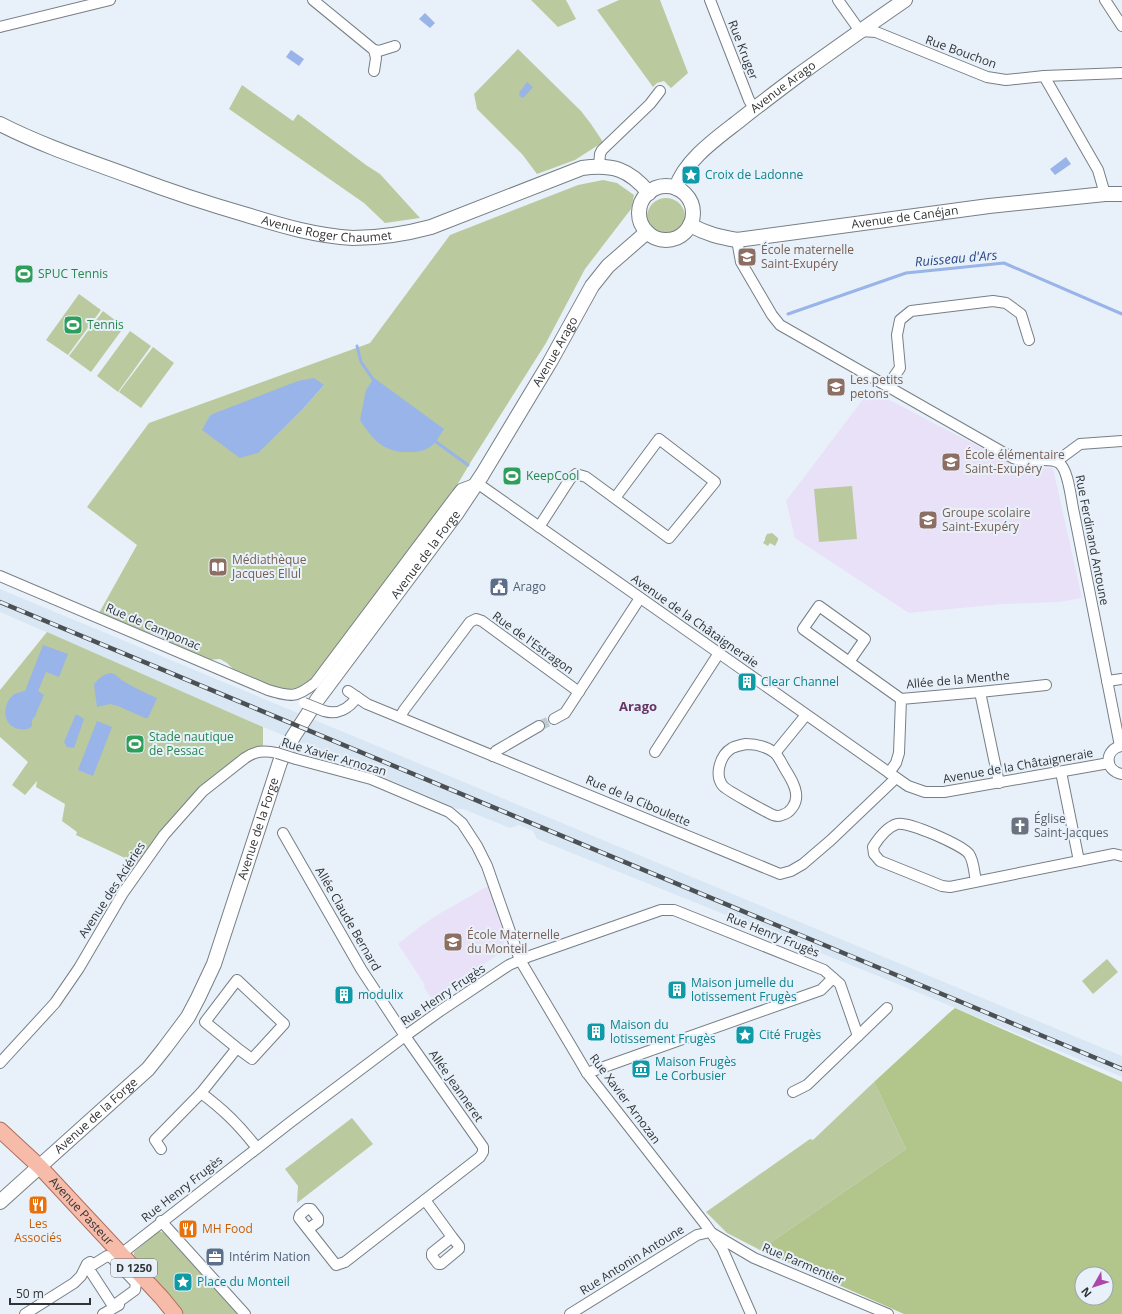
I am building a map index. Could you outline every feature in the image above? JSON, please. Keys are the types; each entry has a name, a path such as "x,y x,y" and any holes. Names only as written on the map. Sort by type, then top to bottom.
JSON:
{"main road":[{"name":"Avenue Arago","path":"676,188 678,180 694,159 715,139 754,108 905,0"},
{"name":"Avenue Roger Chaumet","path":"0,124 76,157 181,195 299,230 330,236 352,238 385,237 431,227 582,168 599,166 611,167 627,173 637,180 649,193"},
{"path":"664,187 676,188 685,194 691,204 693,214 690,225 686,232 679,237 671,240 658,239 647,232 642,225 640,208 643,200 649,193 664,187"},
{"name":"Avenue de Canéjan","path":"690,225 718,237 737,240 989,206 1105,194 1122,194"},
{"name":"Avenue Arago","path":"477,483 550,362 592,286 608,266 647,232"},
{"name":"Avenue de la Forge","path":"0,1202 148,1069 188,1017 214,964 280,762 287,748 317,700 456,514 477,483"},
{"name":"Avenue Pasteur","path":"0,1130 40,1167 175,1314"}],"street":[{"path":"0,27 110,0"},
{"path":"313,0 374,50 379,51 395,46"},
{"name":"Rue Kruger","path":"710,0 749,100 754,108"},
{"path":"838,0 860,31"},
{"path":"1105,0 1122,26"},
{"name":"Rue Bouchon","path":"860,31 876,32 987,78 1006,80 1044,76 1122,73"},
{"path":"374,50 376,58 374,71"},
{"path":"1044,76 1098,170 1105,194"},
{"path":"599,166 600,154 602,150 650,104 660,91"},
{"path":"737,240 741,262 772,315 780,325 1012,458 1022,461 1057,461 1080,444 1122,441"},
{"path":"888,386 900,368 897,335 900,320 911,311 993,301 1006,303 1021,314 1029,340"},
{"path":"539,527 570,479 576,474 586,477 669,538 715,482 659,440 615,498"},
{"name":"Rue Ferdinand Antoune","path":"1057,461 1063,467 1066,475 1121,746"},
{"path":"301,699 315,683 461,489 477,483"},
{"name":"Avenue de la Châtaigneraie","path":"477,483 892,776 916,790 935,793 1109,763"},
{"name":"Rue de Camponac","path":"0,576 268,690 301,699 324,711 340,712 351,705 357,698"},
{"path":"554,719 565,713 640,598"},
{"path":"849,662 865,639 820,606 803,629 849,662 901,699"},
{"name":"Rue de l'Estragon","path":"400,717 470,622 476,619 482,621 579,692"},
{"path":"655,752 719,654"},
{"path":"1107,681 1122,679"},
{"name":"Allée de la Menthe","path":"892,776 899,753 901,699 1046,685"},
{"name":"Rue de la Ciboulette","path":"348,691 367,704 780,874 791,871 803,864 831,840 892,776"},
{"path":"980,692 999,783"},
{"path":"775,753 806,715"},
{"path":"493,756 496,750 540,726"},
{"path":"754,744 775,753 789,774 795,787 796,794 796,800 789,812 778,816 772,815 724,787 719,778 718,771 723,758 730,749 734,747 754,744"},
{"path":"1121,746 1116,747 1111,752 1108,759 1113,770 1122,774"},
{"name":"Rue Xavier Arnozan","path":"263,751 277,753 371,779 449,812 462,823 477,846 487,866 520,960 587,1073 642,1142 722,1248 751,1314"},
{"name":"Avenue des Aciéries","path":"0,1063 55,1003 79,968 123,893 164,835 203,791 245,758 257,752 263,751"},
{"path":"1061,772 1079,861"},
{"path":"976,881 971,857 961,847 938,836 902,824 889,828 873,847 874,854 880,861 942,886 950,886 976,881 1079,861 1114,854 1122,856"},
{"name":"Allée Claude Bernard","path":"283,833 361,969 405,1036"},
{"name":"Rue Henry Frugès","path":"25,1314 74,1283 81,1276 86,1264 117,1250 161,1221 405,1036 509,965 661,910 674,910 824,970 840,984 858,1036"},
{"path":"587,1073 821,990 833,978"},
{"path":"237,980 284,1024 252,1060 237,1048 205,1022 237,980"},
{"path":"793,1092 808,1085 887,1008"},
{"name":"Allée Jeanneret","path":"405,1036 483,1147 483,1152 480,1156 425,1200"},
{"path":"161,1149 155,1140 201,1092 237,1048"},
{"path":"201,1092 219,1106 241,1127 256,1148"},
{"path":"308,1229 336,1265 345,1262 425,1200 452,1237"},
{"path":"161,1221 245,1314"},
{"name":"Rue Antonin Antoune","path":"570,1314 696,1235 710,1232"},
{"name":"Rue Parmentier","path":"710,1232 754,1258 888,1314"},
{"path":"106,1256 111,1257 136,1283 135,1290 113,1306 89,1269 106,1256"},
{"path":"103,1314 114,1309 136,1292 146,1281"}],"shaded area":[{"name":"Groupe scolaire Saint-Exupéry","path":"876,393 1020,468 1053,468 1082,598 1060,602 1002,604 909,613 795,538 786,501 864,398 870,401"},
{"path":"0,589 1122,1056 1122,1077 866,971 782,938 779,933 762,926 756,927 537,839 533,831 519,825 510,828 463,809 457,809 263,727 0,612"},
{"name":"École Maternelle du Monteil","path":"488,886 505,939 502,952 432,999 423,986 425,985 398,944 437,915"}],"green space":[{"path":"531,0 566,0 576,19 558,27"},
{"path":"619,0 660,0 688,73 671,88 664,81 657,83 653,87 597,10"},
{"path":"518,49 581,111 603,142 575,160 537,174 522,154 477,109 474,94"},
{"path":"242,85 293,121 298,114 380,174 420,218 385,223 364,203 229,109"},
{"path":"603,180 617,183 634,195 631,209 585,269 546,343 454,490 322,670 309,683 301,687 280,689 234,670 220,659 208,660 158,636 99,613 137,545 87,507 149,423 370,343 450,235 578,185","holes":["324,385 303,409 257,453 203,430 210,415"]},
{"path":"666,198 679,204 685,217 679,230 666,236 653,230 647,217 653,204"},
{"name":"Tennis","path":"79,294 101,310 68,355 46,340"},
{"name":"Tennis","path":"103,311 124,327 91,372 69,356"},
{"name":"Tennis","path":"130,331 151,346 118,392 97,376"},
{"name":"Tennis","path":"153,347 174,363 141,408 119,392"},
{"path":"852,486 857,539 819,542 814,489"},
{"path":"772,533 778,538 778,540 775,546 770,543 768,546 763,543 767,534"},
{"name":"Stade nautique de Pessac","path":"47,632 263,727 263,751 203,791 142,866 76,835 77,832 62,821 65,804 36,787 37,781 25,795 12,785 28,762 0,737 0,690"},
{"path":"1107,959 1118,972 1093,994 1082,981"},
{"path":"955,1008 1122,1082 1122,1314 904,1314 760,1250 906,1149 874,1082"},
{"path":"874,1082 906,1149 760,1250 727,1233 706,1212 810,1139 813,1140"},
{"path":"352,1118 373,1144 297,1203 298,1186 285,1169"},
{"name":"Place du Monteil","path":"159,1231 164,1233 239,1314 184,1314 134,1255 134,1252"}],"water":[{"path":"425,13 435,23 430,28 419,19"},
{"path":"291,50 304,59 299,66 286,57"},
{"path":"527,82 533,87 522,98 519,93"},
{"path":"1066,157 1071,164 1055,175 1050,169"},
{"path":"314,378 324,385 303,409 258,453 240,458 202,430 210,415 298,381"},
{"path":"374,378 444,429 432,445 420,451 401,452 386,448 370,434 360,420 366,390"},
{"path":"43,645 68,654 59,677 46,672 38,691 44,695 32,720 32,726 25,730 20,729 10,724 7,720 5,710 13,695 25,691"},
{"path":"111,673 141,691 157,698 148,718 110,704 97,707 94,685 101,677"},
{"path":"76,714 84,719 74,748 67,747 64,742"},
{"path":"97,721 112,727 93,776 78,770"}],"waterway":[{"name":"Ruisseau d'Ars","path":"788,314 906,273 1004,263 1122,314"},
{"name":"Ruisseau d'Ars","path":"357,346 361,362 375,382"},
{"name":"Ruisseau d'Ars","path":"432,439 468,465"}],"tunnel":[{"path":"539,726 554,719"}],"railway":[{"path":"0,602 1122,1069"}],"place":[{"name":"Croix de Ladonne","path":"691,175"},
{"name":"École maternelle Saint-Exupéry","path":"747,257"},
{"name":"SPUC Tennis","path":"24,274"},
{"name":"Tennis","path":"73,325"},
{"name":"Les petits petons","path":"836,387"},
{"name":"École élémentaire Saint-Exupéry","path":"951,462"},
{"name":"KeepCool","path":"512,476"},
{"name":"Groupe scolaire Saint-Exupéry","path":"928,520"},
{"name":"Médiathèque Jacques Ellul","path":"218,567"},
{"name":"Arago","path":"499,587"},
{"name":"Clear Channel","path":"747,682"},
{"name":"Stade nautique de Pessac","path":"135,744"},
{"name":"Église Saint-Jacques","path":"1020,826"},
{"name":"École Maternelle du Monteil","path":"453,942"},
{"name":"Maison jumelle du lotissement Frugès","path":"677,990"},
{"name":"modulix","path":"344,995"},
{"name":"Maison du lotissement Frugès","path":"596,1032"},
{"name":"Cité Frugès","path":"745,1035"},
{"name":"Maison Frugès Le Corbusier","path":"641,1069"},
{"name":"Les Associés","path":"38,1205"},
{"name":"MH Food","path":"188,1229"},
{"name":"Intérim Nation","path":"215,1257"},
{"name":"Place du Monteil","path":"183,1282"}],"district":[{"name":"Arago","path":"638,706"}]}
